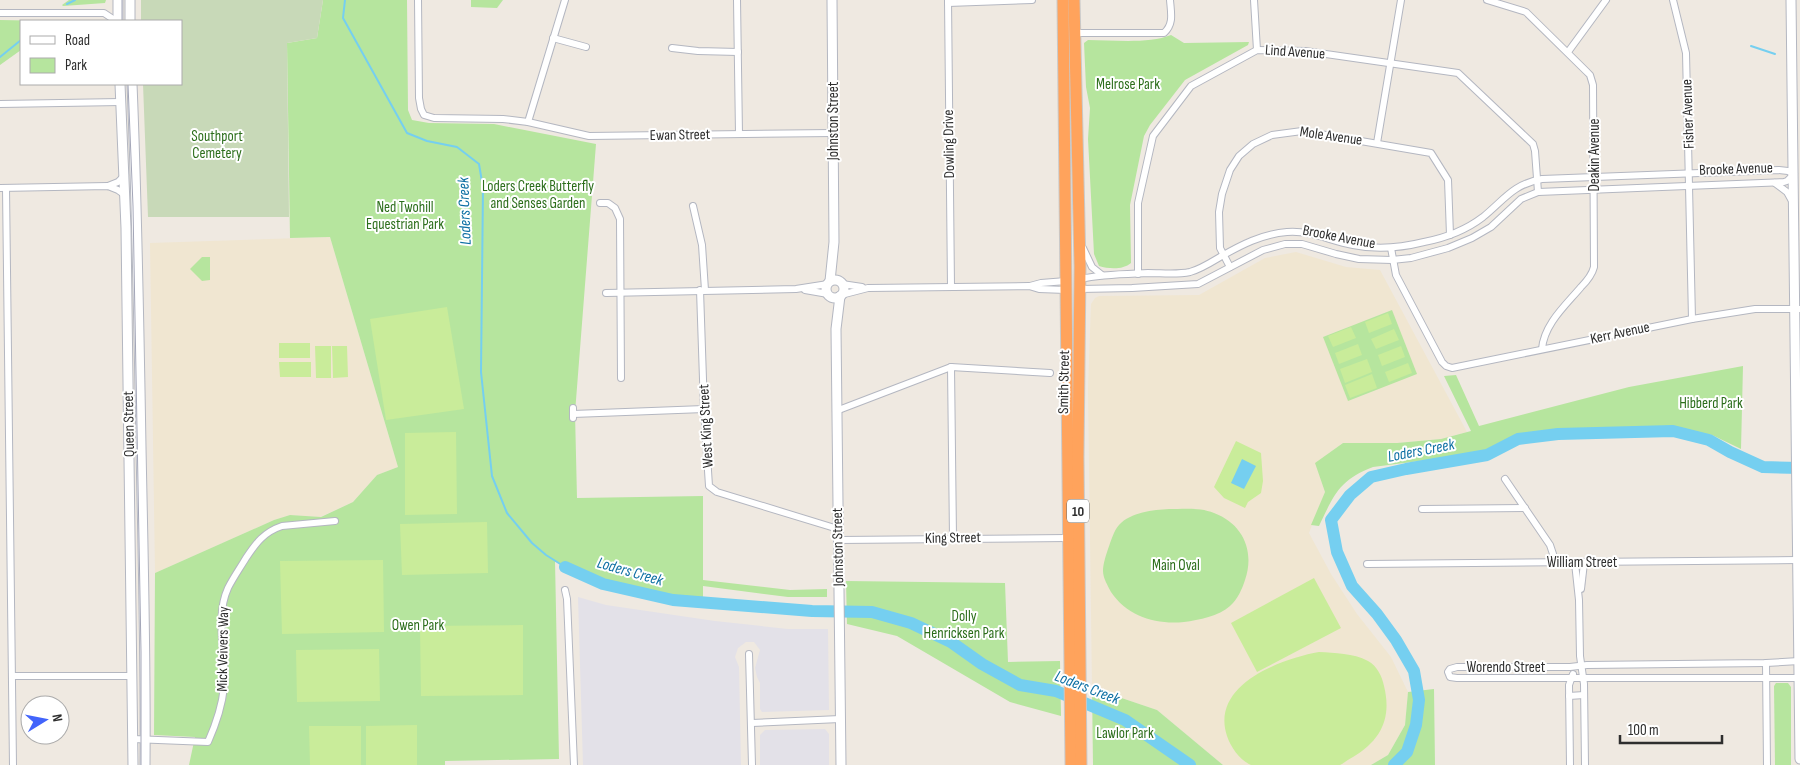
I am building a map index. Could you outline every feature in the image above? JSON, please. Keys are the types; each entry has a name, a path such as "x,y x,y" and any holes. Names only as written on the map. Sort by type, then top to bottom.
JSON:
{"highway":[{"name":"Smith Street","path":"1063,0 1068,538 1076,717 1082,765"},
{"name":"Smith Street","path":"1074,0 1080,241 1075,683"},
{"name":"Brooke Avenue","path":"1066,286 1080,284"},
{"name":"Smith Street","path":"1071,765 1076,717"}],"street":[{"path":"104,13 115,6 118,0"},
{"path":"117,20 118,0"},
{"path":"130,0 130,20"},
{"name":"Ewan Street","path":"418,0 419,98 424,115 434,118 504,119 528,122 589,136 833,133"},
{"path":"528,122 565,0"},
{"path":"737,0 739,134"},
{"name":"Johnston Street","path":"832,0 835,282"},
{"path":"948,1 1032,0"},
{"path":"1075,33 1164,33 1170,27 1172,21 1170,0"},
{"path":"1254,0 1257,50"},
{"path":"1377,143 1401,0"},
{"name":"Deakin Avenue","path":"1487,0 1526,12 1590,74 1592,79 1594,92 1593,271 1550,325 1543,340 1542,349"},
{"path":"1568,52 1606,0"},
{"name":"Fisher Avenue","path":"1673,0 1686,53 1692,319"},
{"path":"1792,0 1796,52 1797,173 1794,207 1798,309 1797,453 1800,759"},
{"name":"Dowling Drive","path":"948,1 951,287"},
{"path":"0,13 104,13 115,20"},
{"path":"553,38 586,47"},
{"path":"672,48 738,52"},
{"name":"Lind Avenue","path":"1138,274 1138,203 1154,136 1194,83 1257,50 1305,51 1458,73 1533,144 1538,192"},
{"name":"Queen Street","path":"120,85 125,175 133,765"},
{"name":"Queen Street","path":"132,85 139,295 145,765"},
{"path":"0,104 121,102"},
{"name":"Mole Avenue","path":"1230,268 1222,256 1220,248 1219,212 1226,179 1239,156 1253,144 1272,135 1302,131 1431,153 1448,180 1450,234"},
{"name":"Brooke Avenue","path":"1080,284 1102,275 1185,273 1198,269 1257,238 1287,232 1313,234 1354,246 1391,248 1426,242 1450,234 1478,220 1516,188 1536,180 1779,170 1797,173"},
{"name":"Brooke Avenue","path":"1080,284 1194,285 1204,282 1267,248 1289,243 1302,244 1354,258 1392,260 1433,253 1456,246 1486,230 1521,199 1538,192 1774,183 1787,181 1797,173"},
{"path":"13,765 3,188 108,186 118,182 125,175"},
{"path":"1774,183 1787,192 1794,207"},
{"path":"108,186 125,195"},
{"path":"600,204 608,203 616,208 620,219 622,378"},
{"name":"West King Street","path":"692,206 702,245 704,409 709,486 717,492 838,529"},
{"path":"1080,241 1091,266 1102,275"},
{"path":"1391,248 1392,260"},
{"name":"Kerr Avenue","path":"1392,260 1396,275 1437,354 1446,366 1458,367 1692,319 1755,309 1798,309"},
{"path":"606,293 796,289 835,282 868,288"},
{"path":"829,295 826,289 835,282"},
{"path":"835,282 843,290 840,295"},
{"name":"Brooke Avenue","path":"868,288 1029,286 1041,283 1066,286"},
{"path":"796,289 834,297 868,288"},
{"name":"Johnston Street","path":"829,295 836,329"},
{"name":"Johnston Street","path":"840,295 836,329 840,765"},
{"path":"951,367 954,538"},
{"path":"836,411 951,367 1050,373"},
{"path":"573,413 704,409"},
{"path":"1505,479 1551,548 1553,563"},
{"path":"1422,509 1525,508"},
{"name":"Mick Veivers Way","path":"133,739 208,742 220,714 222,702 224,685 222,610 233,578 256,543 274,529 282,526 335,521"},
{"name":"King Street","path":"838,540 1068,538"},
{"name":"William Street","path":"1367,564 1798,560"},
{"path":"1575,563 1579,600 1579,666 1583,678 1584,695 1585,765"},
{"path":"1579,600 1584,563"},
{"path":"566,590 574,765"},
{"path":"749,654 752,765"},
{"name":"Worendo Street","path":"1799,661 1457,668 1450,669 1448,672 1450,677 1457,678 1799,678"},
{"path":"1766,663 1767,765"},
{"path":"1570,765 1569,685 1579,666"},
{"path":"12,676 133,676"},
{"path":"1569,696 1584,695"},
{"path":"752,722 840,719"}],"shaded area":[{"path":"330,237 398,467 377,475 353,502 320,517 290,515 274,520 155,573 150,243"},
{"path":"1296,252 1346,267 1380,270 1467,432 1441,439 1397,443 1343,443 1316,463 1325,492 1309,533 1331,574 1357,614 1391,657 1408,692 1405,725 1388,755 1371,765 1223,765 1157,710 1092,688 1088,389 1091,304 1099,296 1199,295 1265,258"},
{"path":"578,597 606,605 715,621 788,629 828,629 829,710 762,712 760,709 760,683 755,668 760,650 754,642 746,642 738,648 735,657 739,667 741,765 583,765"},
{"path":"825,729 829,734 829,765 760,765 760,735 765,730"}],"green space":[{"path":"69,0 106,0 105,3 62,5"},
{"name":"Southport Cemetery","path":"141,0 323,0 317,38 287,43 289,217 148,217 143,85 182,85 182,20 141,20"},
{"path":"323,0 407,0 408,110 412,120 429,123 494,124 596,144 575,413 577,498 703,496 703,580 790,590 827,589 827,597 788,597 703,586 703,602 684,601 626,591 590,579 555,561 559,759 445,761 445,765 189,765 195,737 154,735 155,573 274,520 290,515 321,517 353,502 377,475 398,467 330,237 290,238 287,43 317,38"},
{"path":"471,0 503,0 497,8 471,7"},
{"path":"0,20 20,20 20,51 0,65"},
{"name":"Melrose Park","path":"1171,35 1184,43 1249,42 1248,45 1185,80 1150,125 1144,136 1130,205 1131,263 1124,267 1116,268 1099,266 1094,254 1088,139 1090,108 1086,87 1084,43 1088,40 1152,40"},
{"path":"202,257 210,257 210,280 202,281 190,269"},
{"path":"447,307 464,409 386,420 370,319"},
{"path":"1392,310 1417,374 1348,401 1323,337"},
{"path":"1388,313 1392,324 1369,333 1365,322"},
{"path":"1351,327 1356,338 1333,347 1328,336"},
{"path":"1394,329 1399,340 1376,349 1371,339"},
{"path":"279,343 310,343 310,358 279,358"},
{"path":"1358,344 1362,355 1339,364 1335,353"},
{"path":"315,346 331,346 331,378 316,378"},
{"path":"332,346 347,346 348,377 333,378"},
{"path":"1401,346 1405,357 1382,366 1378,355"},
{"path":"1367,359 1372,372 1345,383 1340,369"},
{"path":"279,362 311,362 311,377 280,377"},
{"path":"1408,363 1412,373 1389,382 1385,372"},
{"name":"Hibberd Park","path":"1743,366 1741,449 1712,435 1677,428 1559,430 1519,436 1482,453 1373,467 1352,477 1345,483 1334,497 1319,526 1311,525 1325,492 1315,463 1343,443 1397,443 1441,439 1471,431 1444,376 1456,375 1479,426 1629,387"},
{"path":"1372,374 1377,388 1350,398 1345,385"},
{"path":"456,432 457,514 405,515 405,433"},
{"path":"1236,441 1261,453 1263,481 1261,493 1248,502 1245,508 1224,498 1214,487"},
{"name":"Main Oval","path":"1169,509 1197,509 1214,513 1232,524 1244,540 1248,559 1245,580 1241,590 1230,606 1215,615 1173,623 1153,620 1134,613 1125,607 1107,585 1103,574 1104,565 1111,539 1117,527 1136,514"},
{"path":"487,522 488,573 402,575 400,524"},
{"path":"383,560 384,632 282,634 280,561"},
{"path":"1314,578 1341,628 1257,672 1231,623"},
{"name":"Dolly Henricksen Park","path":"846,581 1005,583 1008,662 1060,661 1061,716 1010,702 897,636 847,624"},
{"path":"523,625 523,695 421,696 420,626"},
{"path":"379,649 380,701 297,702 296,650"},
{"path":"1319,652 1356,656 1368,661 1376,668 1383,682 1386,698 1385,718 1377,736 1363,750 1340,765 1251,765 1247,763 1236,753 1227,736 1224,718 1229,702 1238,689 1268,668"},
{"path":"1776,683 1788,683 1791,687 1791,765 1775,765 1774,686"},
{"name":"Lawlor Park","path":"1092,688 1157,710 1223,765 1093,765"},
{"path":"1434,689 1435,765 1371,765 1388,755 1405,725 1408,692"},
{"path":"417,725 417,765 366,765 366,726"},
{"path":"309,726 361,726 361,765 310,765"}],"water":[{"path":"1242,459 1256,466 1244,489 1231,483"}],"waterway":[{"path":"67,4 75,0"},
{"name":"Loders Creek","path":"345,0 343,18 407,133 427,141 457,147 479,164 483,188 481,372 492,476 507,513 532,543 565,567"},
{"path":"0,57 20,41"},
{"path":"1751,46 1775,54"},
{"name":"Loders Creek","path":"1394,765 1407,752 1416,725 1419,700 1414,671 1396,640 1377,614 1352,586 1337,552 1331,520 1350,495 1371,477 1487,455 1518,439 1558,434 1673,431 1709,440 1763,467 1800,468"},
{"name":"Loders Creek","path":"565,567 603,584 673,600 812,611 872,612 911,623 951,642 982,664 1020,685 1056,691 1125,720 1190,765"}],"tram line":[{"path":"122,0 122,20"},
{"path":"128,85 133,206 141,652 141,765"}],"park label":[{"name":"Loders Creek Butterfly and Senses Garden","path":"538,194"},
{"name":"Ned Twohill Equestrian Park","path":"405,216"},
{"name":"Owen Park","path":"418,625"}]}
